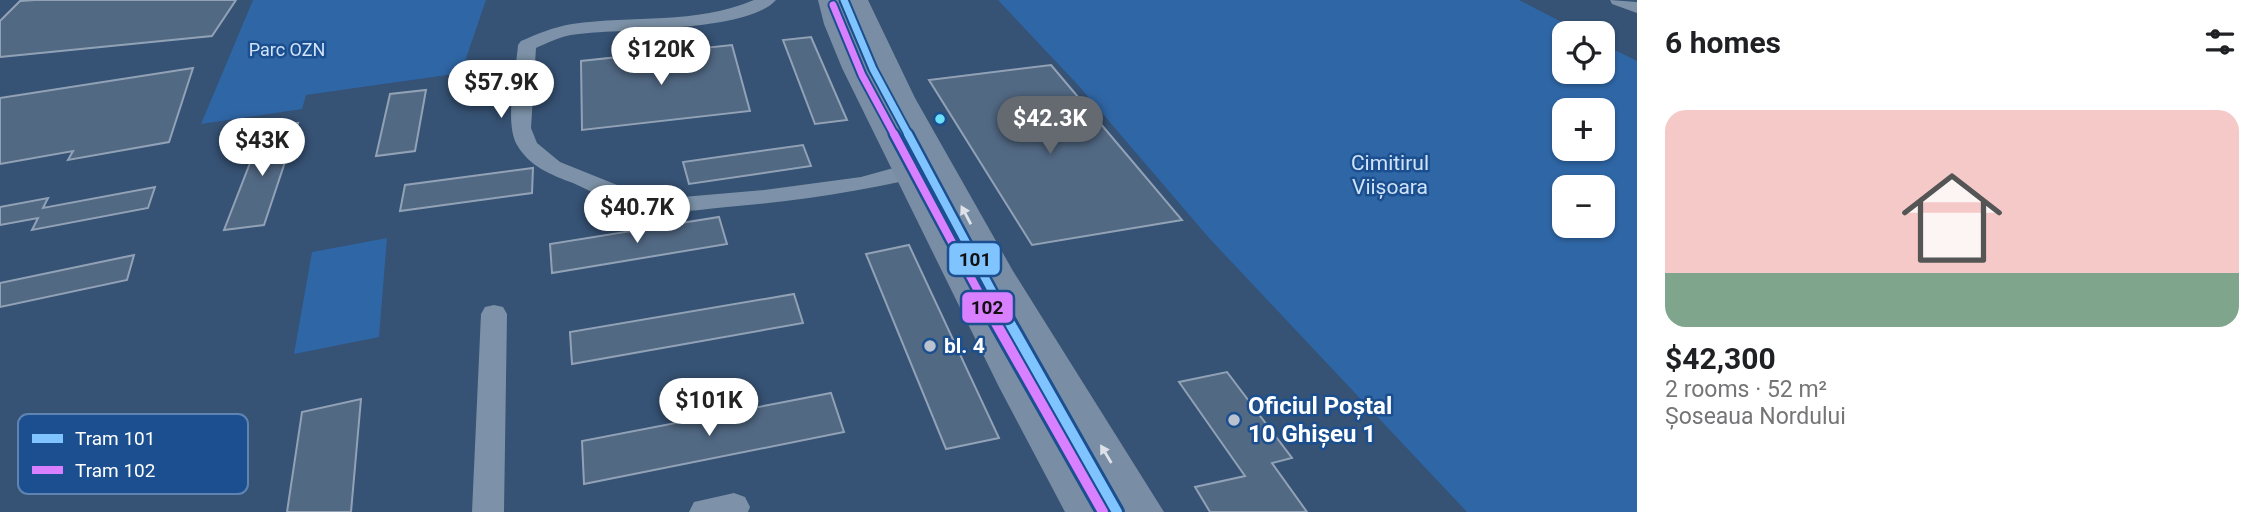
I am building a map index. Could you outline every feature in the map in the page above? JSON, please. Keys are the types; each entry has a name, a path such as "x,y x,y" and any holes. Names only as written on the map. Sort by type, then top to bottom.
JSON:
{"main road":[{"path":"830,0 836,24 855,68 997,275 1141,512"},
{"path":"856,0 901,98 924,169 1019,387 1089,512"}],"street":[{"path":"768,0 746,11 722,16 669,24 577,29 557,33 527,45 521,128 527,144 552,167 638,202 671,205 764,197 863,184 924,169"},
{"path":"1618,0 1637,8"},
{"path":"488,512 494,314"}],"green space":[{"name":"Parc OZN","path":"253,0 486,0 461,73 306,95 302,109 201,124"},
{"name":"Cimitirul Viișoara","path":"998,0 1519,0 1560,21 1552,21 1552,84 1615,84 1615,50 1637,61 1637,512 1467,512 1209,238 1078,85"},
{"path":"387,238 379,337 294,354 312,252"}],"building":[{"path":"236,0 212,36 0,57 0,21 20,1"},
{"path":"811,37 847,120 815,124 783,40"},
{"path":"732,45 750,111 582,130 581,61"},
{"path":"1051,65 1182,220 1032,245 929,80"},
{"path":"193,68 169,142 68,160 73,151 0,164 0,98"},
{"path":"426,90 415,151 376,156 390,94"},
{"path":"298,123 264,225 224,230 264,127"},
{"path":"803,145 811,166 689,184 683,162"},
{"path":"533,168 532,193 400,211 405,185"},
{"path":"155,187 148,208 32,230 38,218 0,225 0,207 48,198 43,208"},
{"path":"719,217 727,244 552,273 550,244"},
{"name":"bl. 4","path":"909,245 999,438 946,449 866,254"},
{"path":"134,255 127,280 0,307 0,283"},
{"path":"794,294 803,323 572,364 570,332"},
{"path":"1227,372 1292,458 1272,463 1307,512 1210,512 1195,487 1245,476 1179,382"},
{"path":"831,393 844,432 584,484 582,441"},
{"path":"361,399 351,512 287,512 302,412"}],"tram line":[{"name":"101","path":"844,0 873,69 986,280 1117,512"},
{"name":"102","path":"833,5 862,75 975,286 1103,512"}],"place":[{"name":"bl. 4","path":"930,346"},
{"name":"Oficiul Poștal 10 Ghișeu 1","path":"1234,420"}]}
